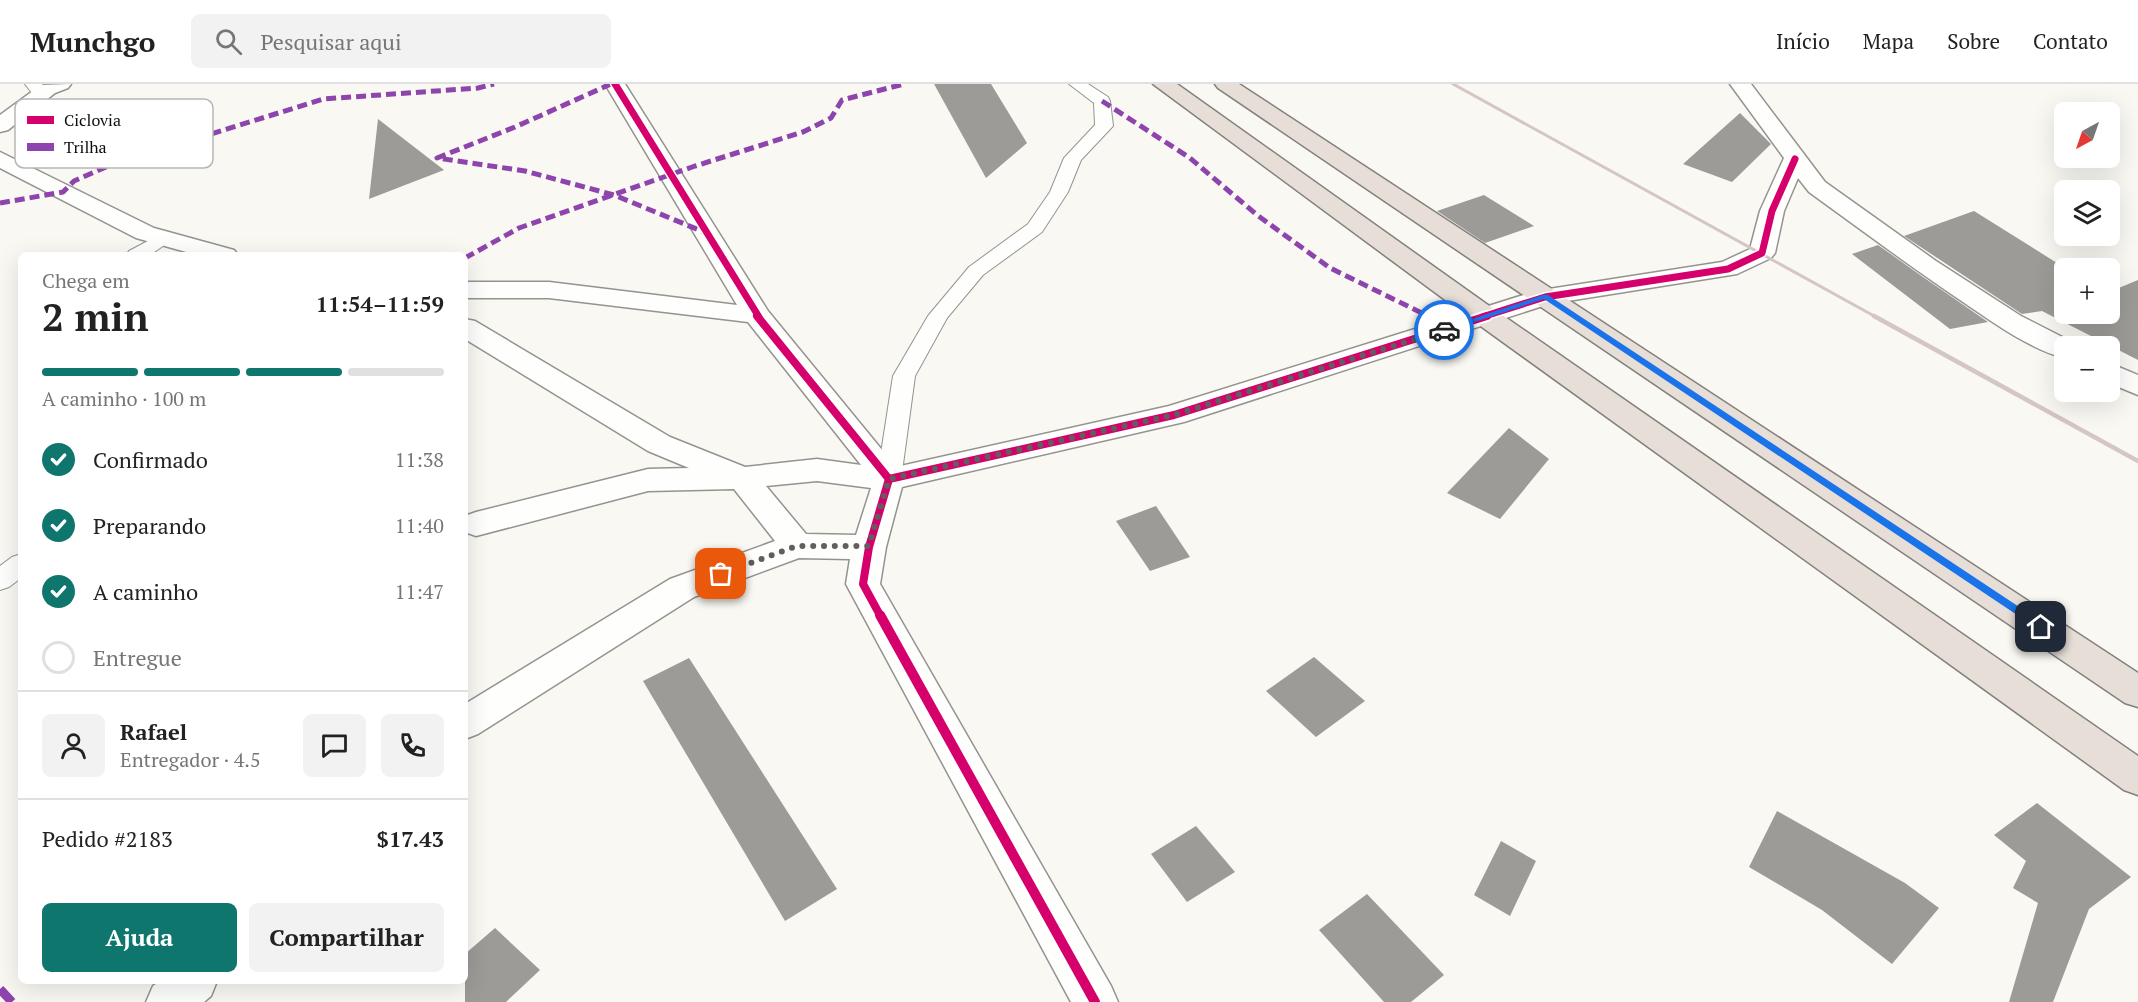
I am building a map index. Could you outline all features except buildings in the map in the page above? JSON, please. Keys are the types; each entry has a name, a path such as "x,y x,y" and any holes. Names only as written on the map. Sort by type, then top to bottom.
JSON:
{"highway":[{"path":"1163,84 1485,316 2138,778"},
{"path":"1226,84 2138,692"}],"street":[{"path":"37,89 61,84"},
{"path":"615,84 757,315 889,479"},
{"path":"1740,84 1817,187 1927,266 2011,322 2054,344"},
{"path":"0,125 15,110"},
{"path":"0,159 15,167"},
{"path":"470,524 648,480 742,478 817,470 889,479 1174,415 1545,297 1728,269 1762,253 1772,211 1795,159"},
{"path":"17,168 100,213 163,239 213,252"},
{"path":"468,290 549,290 757,315"},
{"path":"468,329 659,444 742,478 797,546"},
{"path":"2120,377 2138,386"},
{"path":"889,479 869,546 863,584 1095,1002"},
{"path":"468,721 682,588 797,546 869,546"},
{"path":"169,1002 191,984"}],"lane":[{"path":"889,479 904,376 938,316 976,271 1035,228 1059,192 1073,158 1104,126 1102,101 1077,84"},
{"path":"141,252 163,239"},
{"path":"0,580 18,566"}],"railway":[{"path":"1453,84 1876,317"},
{"path":"1874,316 2138,461"}],"marked path":[{"path":"213,133 323,99 478,88 494,84"},
{"path":"611,84 515,127 437,158 525,171 614,195 704,232"},
{"path":"468,256 519,228 695,166 803,132 831,118 842,100 904,84"},
{"path":"1102,101 1190,158 1257,215 1330,268 1450,327"},
{"path":"0,203 63,192 74,181 104,168"},
{"path":"0,989 12,1002"}],"cycle path":[{"path":"615,84 757,315 889,479"},
{"path":"1095,1002 863,584 869,547 889,479 1174,415 1545,297 1728,269 1762,253 1772,211 1795,159"}],"way so far":[{"path":"721,574 797,546 869,546 889,479 1174,415 1444,330"}],"route":[{"path":"1444,330 1545,297 2041,627"}]}
